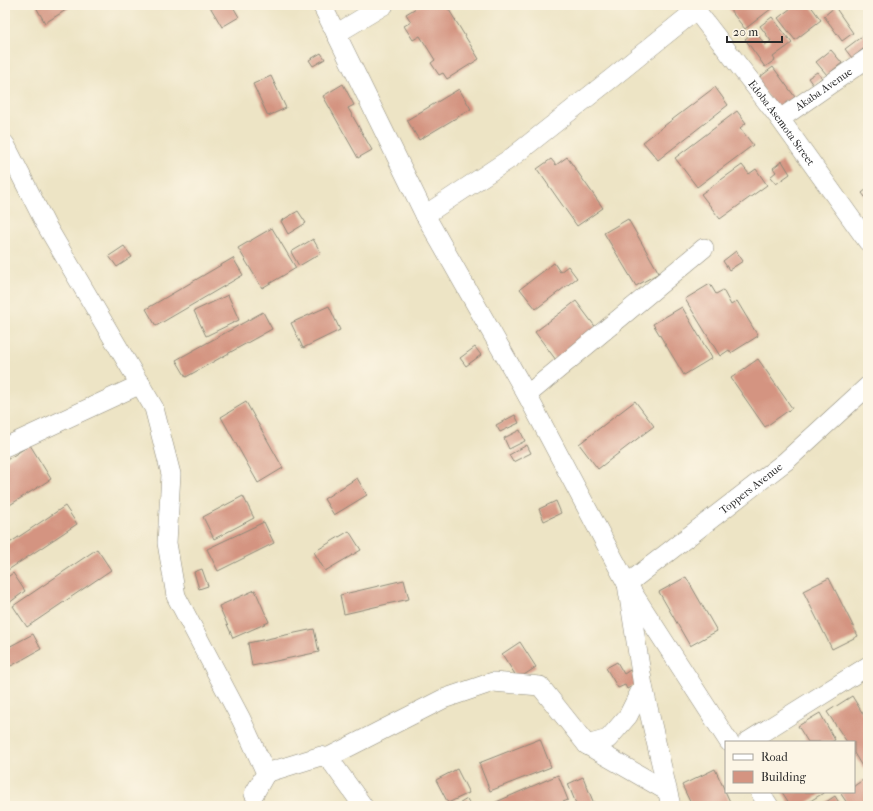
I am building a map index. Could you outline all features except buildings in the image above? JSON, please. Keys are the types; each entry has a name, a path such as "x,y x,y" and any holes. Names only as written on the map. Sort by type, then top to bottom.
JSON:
{"street":[{"path":"322,5 425,215 527,395 628,584 728,741"},
{"path":"336,34 384,5"},
{"path":"425,215 511,158 612,78 694,7"},
{"name":"Edoba Asemota Street","path":"694,7 780,119 868,242"},
{"name":"Akaba Avenue","path":"780,119 868,58"},
{"path":"5,144 46,225 154,408 171,474 167,543 176,596 241,719 266,773"},
{"path":"527,395 704,248"},
{"path":"5,447 141,384"},
{"name":"Toppers Avenue","path":"628,584 786,461 868,386"},
{"path":"628,584 643,686 669,798"},
{"path":"749,741 868,666"},
{"path":"327,758 443,699 493,682 540,686 587,745 669,798"},
{"path":"587,745 608,739 628,716 643,686"},
{"path":"254,794 266,773 321,756 327,758 333,764 363,806"},
{"path":"761,793 769,806"}]}
